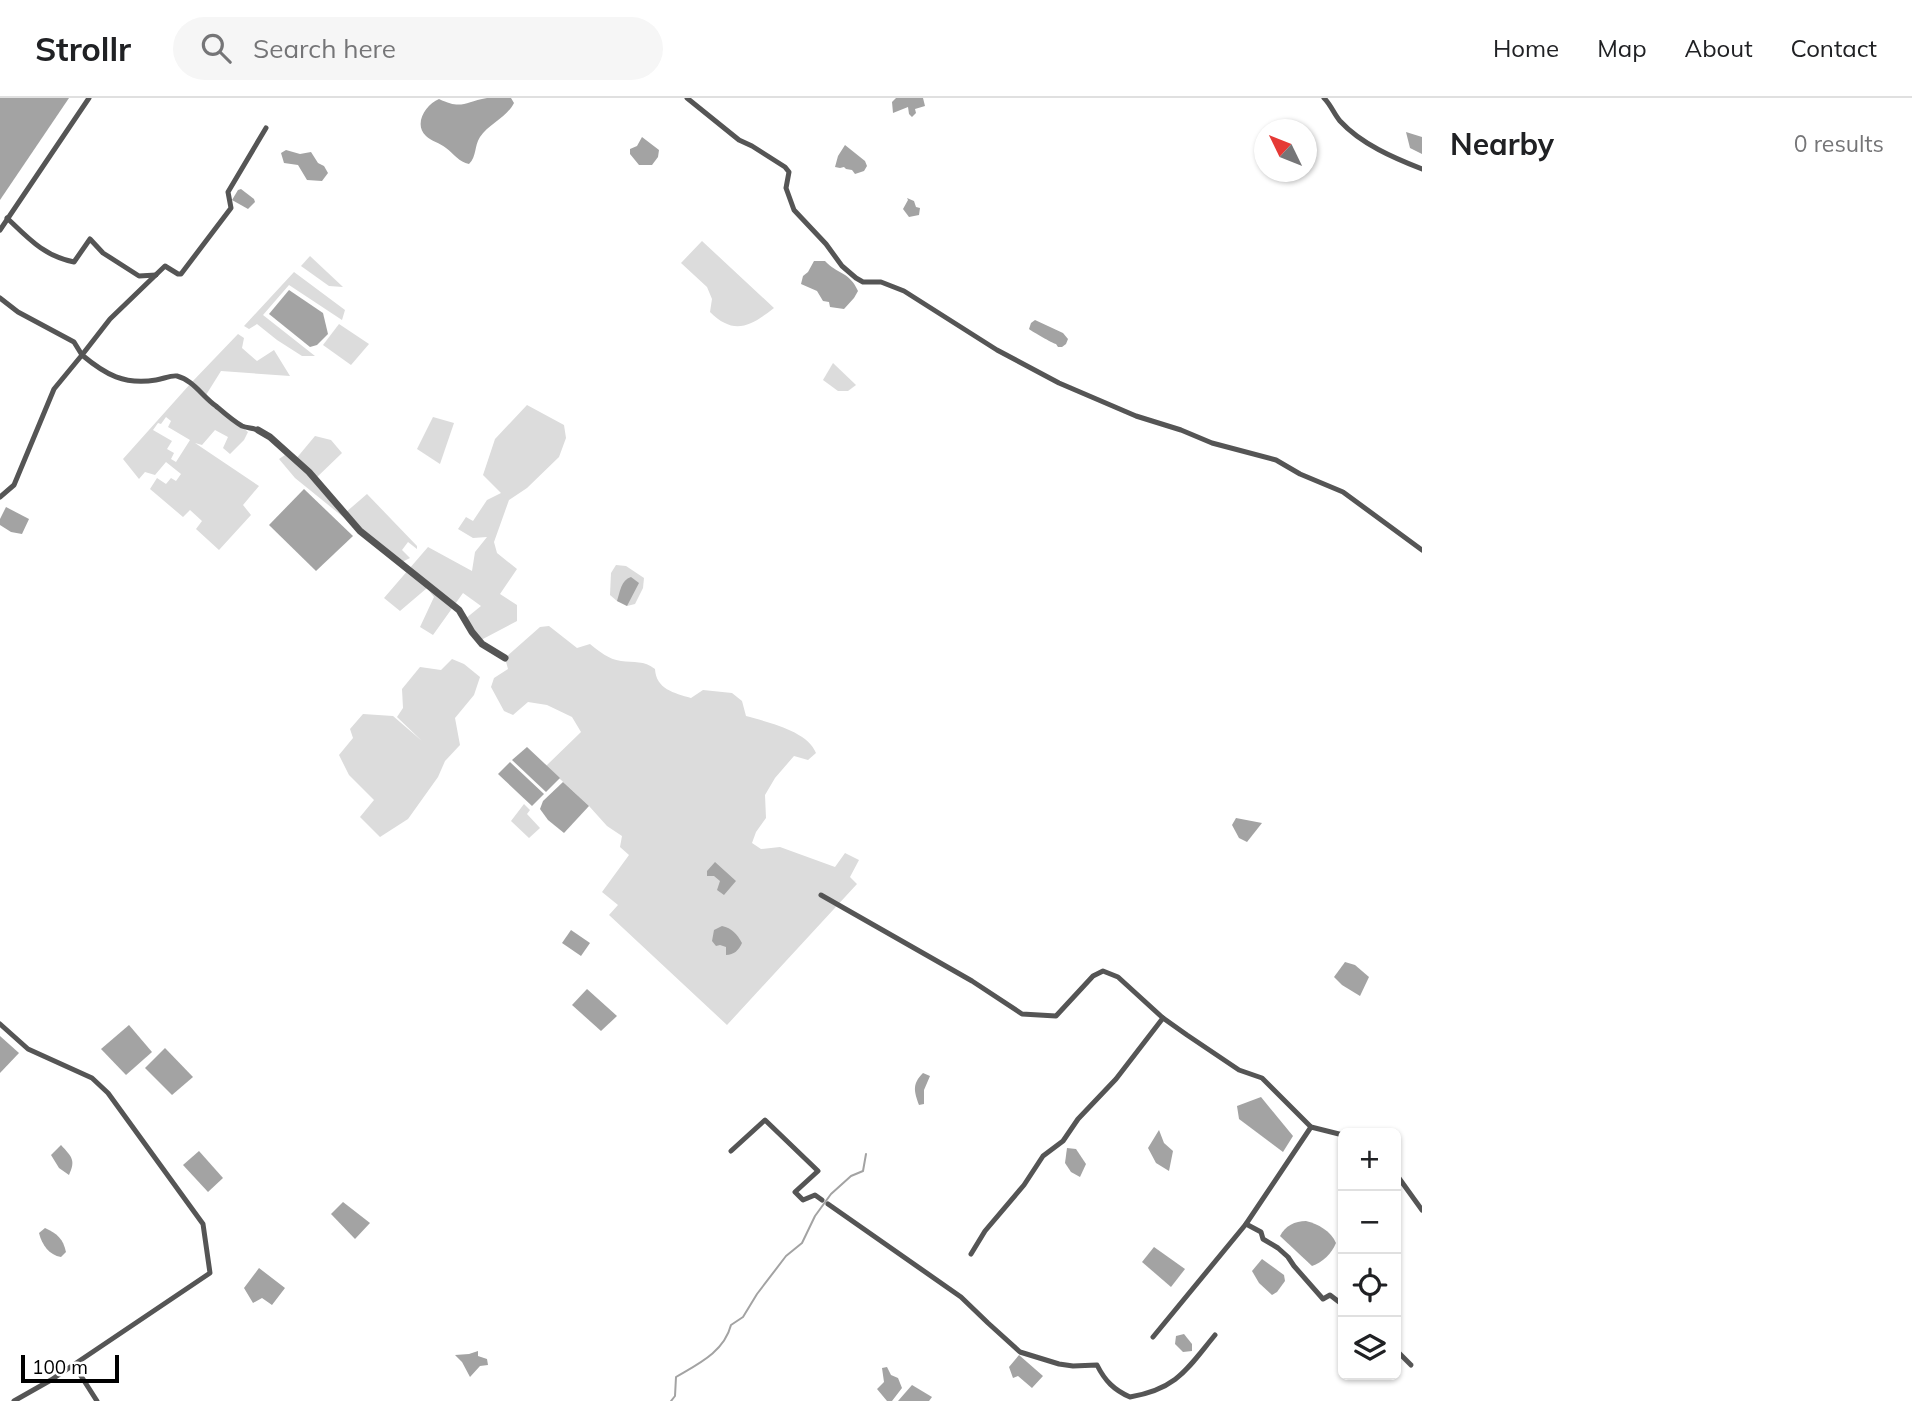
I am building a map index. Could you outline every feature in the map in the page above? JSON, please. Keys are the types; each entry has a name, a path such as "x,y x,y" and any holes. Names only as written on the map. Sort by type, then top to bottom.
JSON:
{"street":[{"path":"0,230 89,98"},
{"path":"687,98 738,140 785,167 789,172 786,188 794,210 826,244 842,266 856,278 863,282 881,282 904,291 997,350 1059,383 1136,416 1181,429 1212,443 1276,460 1300,474 1343,492 1422,551"},
{"path":"1324,98 1340,121 1361,138 1396,159 1422,169"},
{"path":"0,497 14,485 54,389 110,319 165,266 181,274 202,249 231,208 228,192 266,128"},
{"path":"8,218 49,255 74,262 90,239 103,253 139,276 156,275"},
{"path":"0,298 18,312 74,342 82,355 117,379 129,382 151,381 175,375 187,380 212,404 237,422 270,437 309,472 360,531 459,610 482,644 505,657"},
{"path":"821,895 972,981 1022,1014 1056,1016 1093,976 1103,971 1118,977 1163,1018 1239,1070 1262,1078 1311,1127 1338,1134"},
{"path":"971,1254 985,1231 1024,1185 1043,1156 1063,1141 1078,1119 1116,1079 1163,1018"},
{"path":"0,1024 28,1049 92,1078 108,1093 203,1224 210,1273 14,1401"},
{"path":"731,1151 765,1120 818,1171 796,1192 803,1200 815,1195 961,1297 1020,1352 1059,1364 1097,1365 1104,1379 1117,1391 1130,1397 1155,1390 1182,1376 1215,1335"},
{"path":"1153,1337 1246,1224 1311,1127"},
{"path":"1401,1181 1422,1210"},
{"path":"1246,1224 1261,1232 1263,1238 1288,1257 1323,1299 1330,1295 1338,1301"},
{"path":"1401,1354 1412,1364"},
{"path":"74,1364 97,1401"}],"shaded area":[{"path":"0,98 69,98 0,200"},
{"path":"487,98 511,98 514,103 480,137 469,164 462,162 422,131 423,115 430,105 439,99 458,105"},
{"path":"896,98 923,98 925,106 915,109 916,113 912,117 908,107 893,113 892,102"},
{"path":"1406,132 1422,137 1422,154 1410,148"},
{"path":"642,137 659,150 652,165 639,165 630,154 630,149 637,146"},
{"path":"845,145 865,161 867,166 864,171 855,174 844,167 835,167"},
{"path":"286,150 300,154 311,152 328,173 322,181 307,180 298,165 284,163 281,153"},
{"path":"241,189 254,199 255,202 248,209 232,200"},
{"path":"907,198 920,208 919,215 909,217 903,209"},
{"path":"702,241 774,308 758,320 742,326 727,324 710,312 712,299 707,287 681,263"},
{"path":"310,256 343,287 329,286 301,266"},
{"path":"814,261 825,261 855,285 858,291 844,309 830,307 829,302 823,301 817,291 801,284 803,276"},
{"path":"294,272 345,310 342,320 289,285 263,315 315,356 302,356 257,324 249,329 244,326"},
{"path":"289,290 323,313 328,334 317,345 310,347 269,314"},
{"path":"1035,320 1063,333 1068,339 1066,344 1058,347 1029,329"},
{"path":"339,324 369,344 351,365 323,345"},
{"path":"238,334 244,338 242,348 257,361 274,350 290,376 221,371 206,395 248,432 230,454 223,448 228,437 215,430 202,445 195,443 259,486 243,505 251,515 219,550 196,529 202,521 190,510 183,517 150,489 157,478 166,484 171,478 176,481 181,474 166,462 155,475 145,472 139,479 123,459","holes":["166,417 171,421 168,427 190,440 176,462 171,459 174,453 167,449 172,441 153,430"]},
{"path":"833,363 856,385 848,391 838,391 823,380"},
{"path":"527,405 564,425 566,438 559,457 527,488 509,500 494,542 497,553 517,569 500,594 517,605 517,621 481,640 465,619 481,606 463,593 433,635 420,627 434,597 427,588 400,611 384,598 428,547 472,571 475,552 487,537 473,538 458,529 466,517 473,521 487,500 501,493 483,475 495,439"},
{"path":"433,417 454,423 440,464 417,449"},
{"path":"315,436 331,440 342,453 315,479 345,513 367,494 417,546 417,549 408,542 402,550 410,558 400,563 295,478 279,459 288,453 295,460"},
{"path":"304,489 353,536 316,571 269,525"},
{"path":"6,507 29,519 22,534 11,532 0,525"},
{"path":"616,565 626,566 644,578 643,588 635,604 627,606 610,595 611,573"},
{"path":"631,577 639,583 627,606 617,601 623,584"},
{"path":"549,626 577,648 590,644 612,659 651,666 662,686 678,694 691,698 703,690 732,693 742,701 746,716 796,733 812,745 816,753 808,760 794,756 775,778 765,795 766,818 752,843 761,849 780,847 835,867 845,853 859,860 850,877 857,884 727,1025 609,915 618,905 602,892 629,855 620,847 622,836 607,826 546,766 581,732 572,717 547,705 528,702 513,715 504,711 491,687 494,678 508,669 505,658 540,627"},
{"path":"452,659 464,664 480,677 474,695 455,718 460,745 445,761 438,777 408,819 380,837 360,817 374,800 349,775 339,755 353,738 350,729 363,714 393,716 422,741 397,717 403,708 402,689 420,667 441,670"},
{"path":"527,747 560,778 546,792 512,760"},
{"path":"510,762 544,794 532,806 498,774"},
{"path":"563,782 589,806 564,833 548,820 540,809 543,801"},
{"path":"524,804 530,810 527,814 540,828 529,838 511,821"},
{"path":"1236,818 1262,823 1247,842 1239,838 1232,825"},
{"path":"715,862 736,881 724,895 717,890 720,881 714,876 707,876 707,871"},
{"path":"722,926 734,932 742,943 738,950 731,954 726,955 726,947 716,946 712,941 714,930"},
{"path":"571,930 590,943 581,956 562,943"},
{"path":"1345,962 1355,965 1369,977 1360,996 1334,977"},
{"path":"587,989 617,1016 601,1031 572,1005"},
{"path":"129,1025 152,1052 126,1075 101,1049"},
{"path":"0,1036 19,1053 0,1073"},
{"path":"165,1048 193,1077 172,1095 145,1068"},
{"path":"923,1073 930,1076 924,1090 924,1104 919,1105 915,1088"},
{"path":"1261,1097 1293,1136 1283,1152 1239,1119 1237,1106"},
{"path":"1159,1130 1164,1143 1173,1151 1169,1171 1156,1163 1148,1148"},
{"path":"61,1145 72,1159 69,1175 59,1168 51,1155"},
{"path":"1067,1148 1076,1149 1086,1164 1080,1177 1071,1172 1065,1163"},
{"path":"199,1151 223,1178 208,1192 183,1165"},
{"path":"343,1202 370,1223 355,1239 331,1214"},
{"path":"1306,1221 1324,1229 1336,1243 1326,1257 1312,1266 1280,1236 1291,1225"},
{"path":"45,1228 61,1240 66,1252 61,1257 50,1252 44,1245 39,1233"},
{"path":"1154,1247 1185,1269 1171,1287 1142,1262"},
{"path":"1262,1259 1284,1275 1285,1281 1272,1295 1259,1283 1252,1271"},
{"path":"259,1268 285,1288 272,1305 262,1298 253,1303 244,1288"},
{"path":"1184,1334 1192,1344 1192,1351 1183,1352 1175,1344 1176,1336"},
{"path":"478,1351 478,1356 487,1359 488,1365 480,1366 470,1377 455,1355"},
{"path":"1019,1355 1043,1376 1032,1388 1018,1376 1013,1378 1009,1367"},
{"path":"887,1367 891,1375 898,1378 902,1388 892,1401 887,1401 877,1389 884,1382 882,1368"},
{"path":"912,1385 932,1397 929,1401 898,1401"}],"waterway":[{"path":"671,1401 675,1396 676,1377 709,1356 723,1343 731,1325 743,1317 786,1256 802,1243 815,1216 831,1194 851,1176 863,1171 866,1154"}]}
